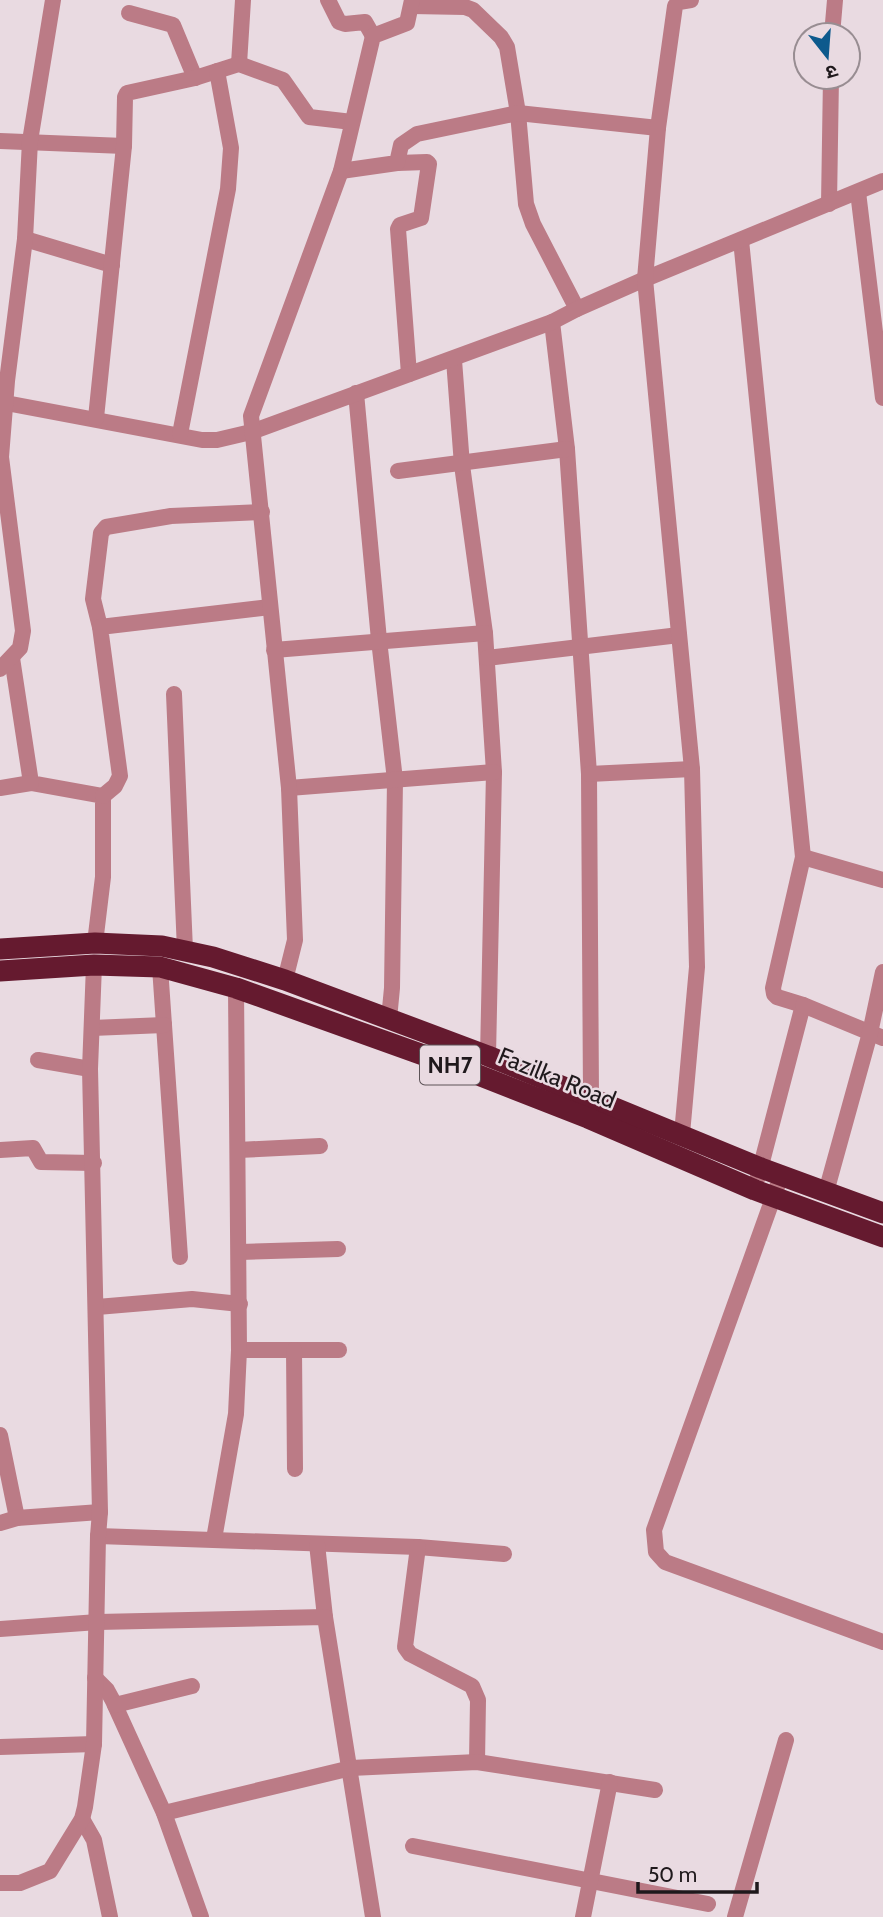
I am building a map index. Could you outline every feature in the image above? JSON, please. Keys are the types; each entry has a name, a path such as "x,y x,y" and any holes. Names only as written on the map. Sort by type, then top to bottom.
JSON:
{"highway":[{"name":"Fazilka Road","path":"0,949 95,943 162,946 214,957 488,1056 761,1168 883,1213"},
{"name":"Fazilka Road","path":"0,971 94,965 160,967 236,988 468,1071 564,1108 764,1193 883,1237"}],"street":[{"path":"31,783 6,664 20,648 23,631 1,457 6,403 3,382 25,239 30,141 53,0"},
{"path":"239,64 243,0"},
{"path":"285,981 295,940 289,788 251,416 341,171 373,36 365,22 339,22 328,0"},
{"path":"682,1135 697,967 692,769 645,279 658,128 675,6 679,2 691,0"},
{"path":"833,21 835,0"},
{"path":"373,36 407,23 412,3 466,7 501,37 507,47 518,113 529,215 577,309"},
{"path":"129,13 173,25 195,78"},
{"path":"96,418 127,93 195,78 239,64 283,80 309,117 352,121"},
{"path":"180,434 229,189 231,148 217,71"},
{"path":"829,204 831,91"},
{"path":"397,163 401,145 417,134 518,113 658,128"},
{"path":"0,141 124,146"},
{"path":"341,171 397,163 429,164 421,218 400,225 398,229 409,374"},
{"path":"6,403 202,440 217,440 251,432 552,322 645,279 883,181"},
{"path":"858,192 878,315 883,398"},
{"path":"25,239 112,265"},
{"path":"741,240 803,857 773,988 777,997 876,1036"},
{"path":"552,322 567,449 589,774 591,1097"},
{"path":"454,359 462,465 485,633 494,772 488,1056"},
{"path":"356,393 395,780 392,988 388,1019"},
{"path":"398,471 462,465 567,449"},
{"path":"103,796 115,786 120,776 100,628 93,599 101,533 106,527 171,516 262,512"},
{"path":"100,628 270,607"},
{"path":"274,650 485,633"},
{"path":"487,658 679,635"},
{"path":"174,694 185,950"},
{"path":"589,774 692,769"},
{"path":"289,788 494,772"},
{"path":"0,788 31,783 103,796"},
{"path":"95,943 103,877 103,796"},
{"path":"803,857 883,880"},
{"path":"0,1883 20,1883 50,1871 55,1866 82,1819 94,1744 100,1512 90,1069 94,965"},
{"path":"160,967 180,1257"},
{"path":"826,1192 876,1036 883,972"},
{"path":"214,1539 236,1414 239,1350 236,988"},
{"path":"803,1006 761,1168 764,1193 654,1530 656,1552 665,1562 883,1642"},
{"path":"92,1028 164,1026"},
{"path":"38,1060 90,1069"},
{"path":"238,1150 320,1146"},
{"path":"0,1150 33,1149 41,1162 94,1163"},
{"path":"764,1193 782,1174"},
{"path":"240,1252 338,1249"},
{"path":"97,1307 192,1299 240,1304"},
{"path":"239,1350 339,1350"},
{"path":"294,1350 295,1469"},
{"path":"0,1435 17,1518"},
{"path":"0,1523 17,1518 100,1512"},
{"path":"98,1536 418,1547 504,1554"},
{"path":"317,1544 325,1617 373,1917"},
{"path":"418,1547 405,1647 410,1654 472,1686 478,1700 477,1762"},
{"path":"0,1629 98,1622 325,1617"},
{"path":"95,1678 107,1690 115,1705 164,1812 201,1917"},
{"path":"115,1705 192,1686"},
{"path":"734,1917 786,1740"},
{"path":"0,1746 19,1748 94,1744"},
{"path":"164,1812 351,1768 477,1762 655,1790"},
{"path":"583,1917 610,1782"},
{"path":"82,1819 94,1840 110,1917"},
{"path":"413,1846 708,1904"}]}
